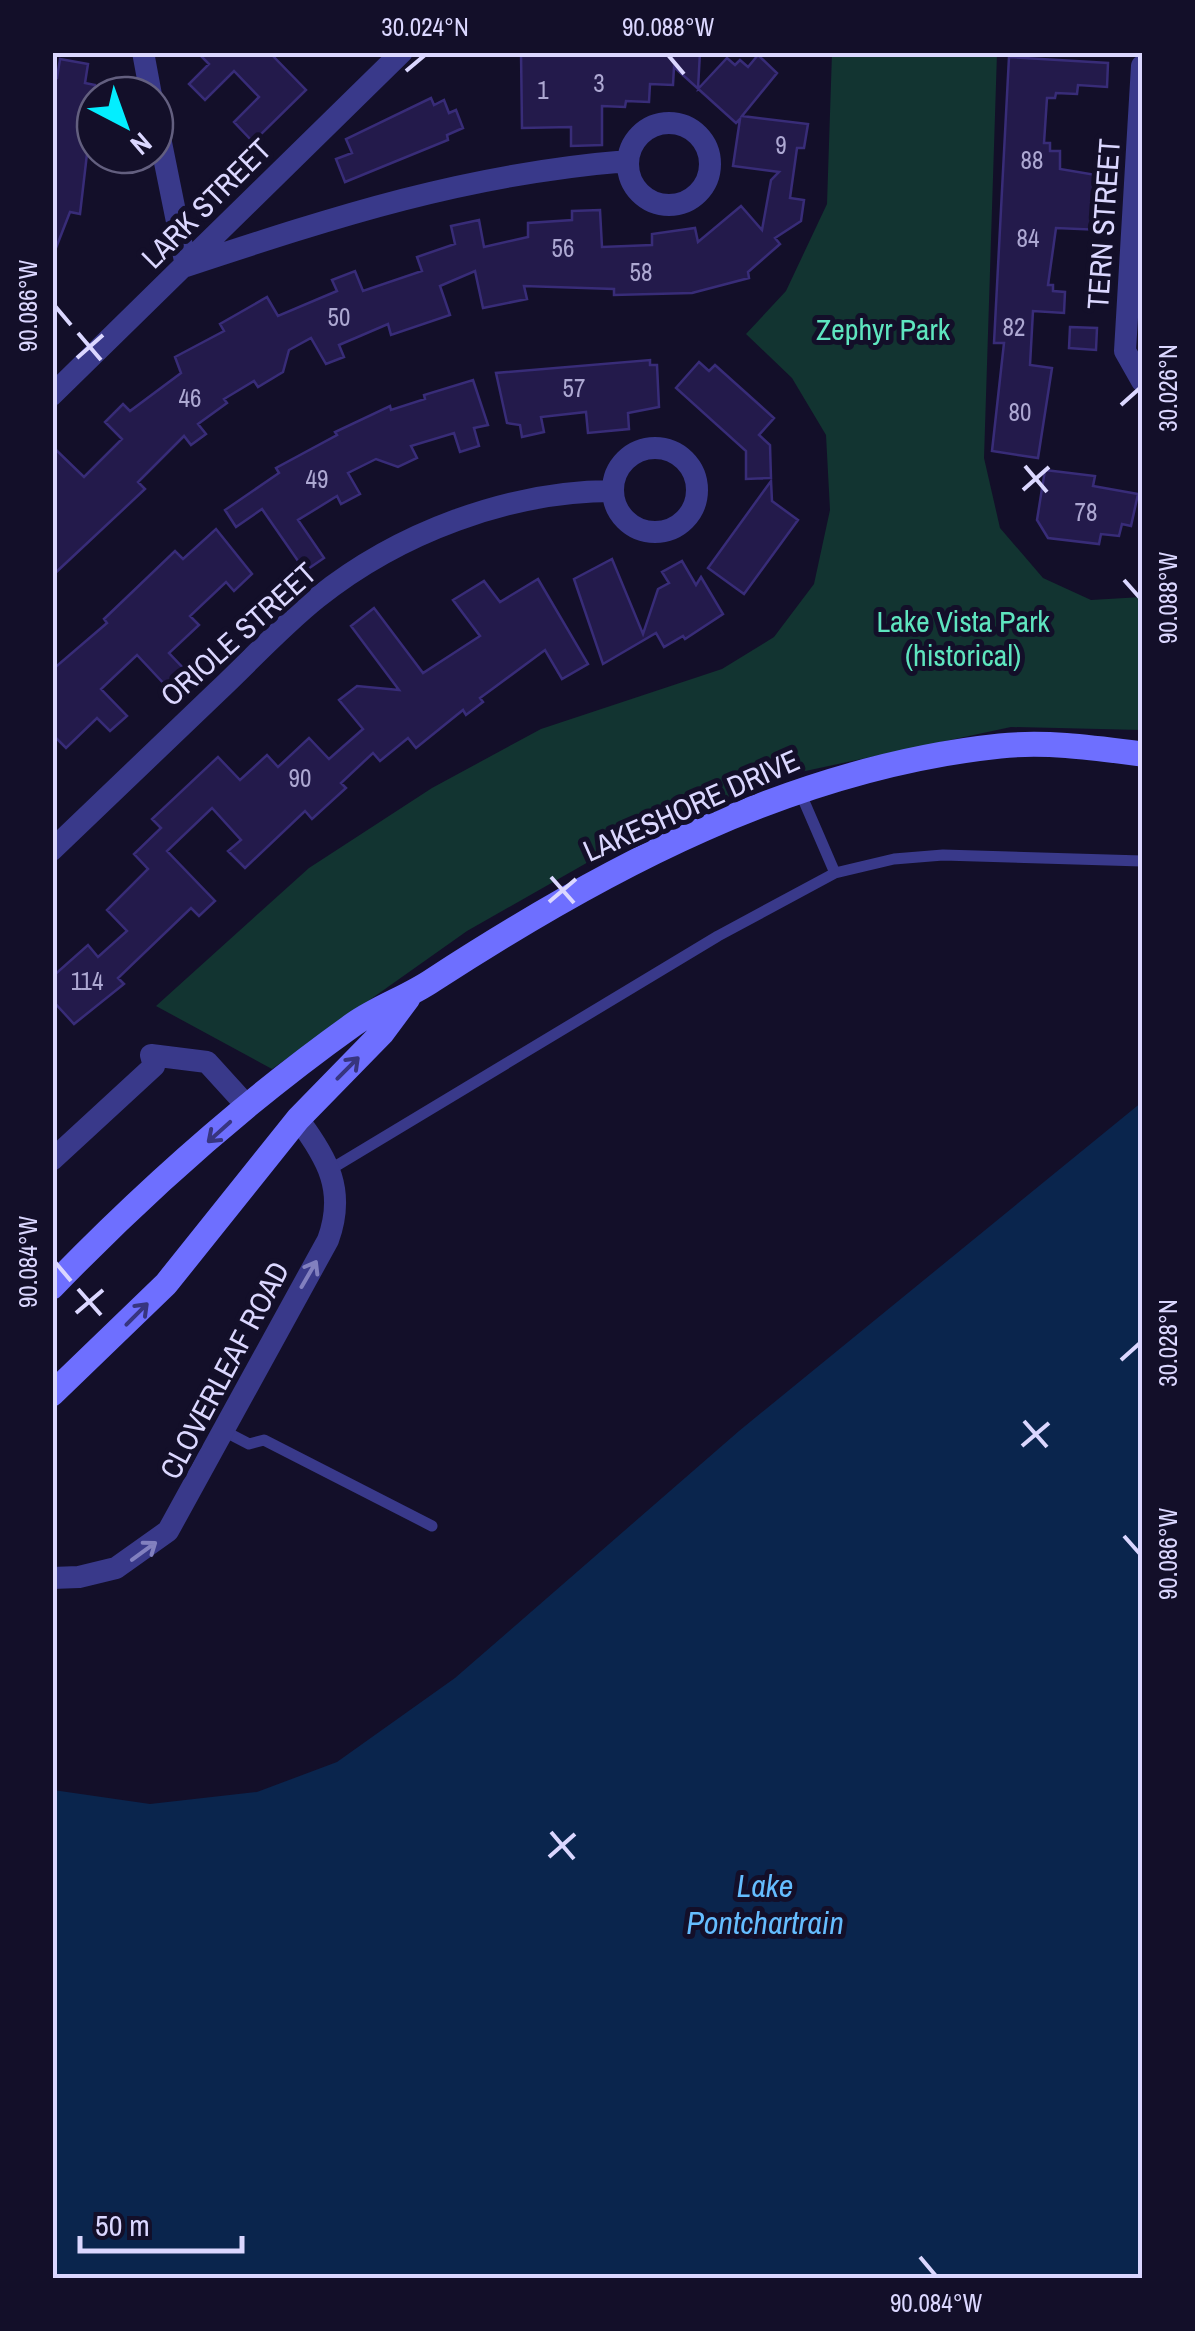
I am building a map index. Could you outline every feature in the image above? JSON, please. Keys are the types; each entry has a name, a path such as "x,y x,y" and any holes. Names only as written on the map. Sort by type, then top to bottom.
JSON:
{"street":[{"name":"LARK STREET","path":"52,396 402,52"},
{"name":"TERN STREET","path":"1142,66 1141,142 1125,351 1142,382"},
{"path":"168,175 186,266 359,209 480,179 536,168 628,161"},
{"name":"ORIOLE STREET","path":"52,850 316,598 372,560 421,535 482,513 578,491 612,491"},
{"name":"LAKESHORE DRIVE","path":"52,1287 101,1237 248,1107 357,1021 412,994 522,922 654,852 798,788 1000,746 1053,744 1142,754"},
{"name":"LAKESHORE DRIVE","path":"59,1388 166,1284 298,1119 382,1033 412,994"},
{"path":"52,1160 154,1066 152,1055 206,1062 248,1107"},
{"path":"298,1119 331,1169"},
{"name":"CLOVERLEAF ROAD","path":"52,1578 79,1577 116,1568 159,1540 179,1516 328,1240 338,1202 331,1169"}],"lane":[{"path":"798,788 835,873"},
{"path":"331,1169 718,936 835,873 894,859 943,856 1142,861"},
{"path":"224,1431 249,1444 264,1440 432,1526"}],"green space":[{"name":"Lake Vista Park (historical)","path":"832,53 997,53 984,458 1000,528 1043,578 1091,600 1142,597 1142,730 1011,727 796,773 662,820 467,931 272,1069 156,1006 309,868 432,788 541,729 722,669 774,637 814,584 830,510 826,435 792,378 746,334 786,291 827,204"}],"water":[{"name":"Lake Pontchartrain","path":"1142,1102 1142,2278 53,2278 53,1790 150,1804 257,1792 337,1762 455,1678 739,1431"}],"building":[{"path":"197,52 269,52 306,90 253,142 234,122 259,97 234,71 205,100 189,84 209,64"},
{"path":"521,52 700,52 698,89 674,67 673,85 650,84 649,102 602,106 602,145 571,146 571,127 522,128"},
{"path":"758,55 777,73 742,116 808,124 804,148 797,148 790,198 804,200 801,221 775,238 780,244 748,272 749,278 692,293 614,295 614,289 524,286 527,299 483,308 475,271 440,286 450,315 391,335 388,324 339,345 344,357 326,364 311,338 289,350 283,372 258,387 254,381 224,399 227,403 198,424 206,434 191,445 184,436 138,482 145,489 52,576 52,446 84,477 122,439 105,422 123,404 130,411 181,373 175,357 224,331 220,324 267,297 278,316 337,291 332,280 355,271 363,291 422,271 417,257 455,244 451,226 479,220 484,247 528,237 528,223 572,220 572,211 600,210 602,247 652,245 652,234 695,228 698,242 741,206 762,230 771,180 779,172 733,166 740,119 736,123 698,89 727,58 735,65 740,60 748,67"},
{"path":"1009,57 1108,63 1107,87 1078,85 1077,94 1056,93 1055,98 1047,98 1044,143 1050,143 1050,151 1060,151 1060,169 1096,175 1095,207 1104,208 1102,230 1056,228 1048,285 1053,285 1053,291 1065,292 1064,313 1033,311 1030,365 1052,368 1038,458 992,451 1004,343 994,343"},
{"path":"60,59 88,64 86,75 75,75 75,175 85,175 80,214 70,212 54,253 52,78 57,78"},
{"path":"431,98 434,105 444,100 449,113 456,110 463,128 447,135 448,140 345,182 336,159 352,153 346,139"},
{"path":"1070,327 1097,328 1096,350 1069,348"},
{"path":"650,360 650,365 657,365 659,407 628,413 629,429 588,433 586,412 541,417 544,432 522,437 520,425 507,423 496,373"},
{"path":"699,362 709,371 715,365 774,418 759,435 770,445 771,478 746,479 746,451 676,388"},
{"path":"473,380 488,425 474,428 479,446 460,452 454,433 411,446 417,458 398,467 376,459 348,473 360,494 341,504 337,496 298,520 324,558 305,571 262,509 236,527 225,510 279,473 276,468 337,435 335,432 390,406 391,410"},
{"path":"1045,470 1095,476 1093,486 1138,494 1131,526 1122,524 1119,536 1101,534 1099,544 1048,538 1037,520"},
{"path":"771,481 772,501 798,520 744,594 708,568"},
{"path":"216,529 252,574 234,591 226,582 190,616 199,625 169,653 185,670 167,687 137,655 101,689 127,716 110,731 97,718 66,748 52,734 52,670 107,623 104,619 175,551 183,559"},
{"path":"612,559 643,634 658,589 669,583 662,572 682,561 696,585 701,577 723,614 685,639 683,636 664,647 656,633 603,664 574,579"},
{"path":"538,579 588,664 562,679 545,650 480,698 483,702 466,715 463,710 416,748 408,738 380,761 373,753 341,783 346,788 312,819 305,811 245,868 228,851 241,840 212,808 167,851 215,901 199,916 191,908 118,978 124,984 74,1024 52,1000 52,977 88,945 98,957 127,931 107,910 148,869 134,854 161,828 152,819 218,757 240,780 267,755 278,767 309,738 329,759 363,729 339,700 357,686 399,690 351,626 374,608 423,673 480,636 453,600 484,581 500,602"}],"park label":[{"name":"Zephyr Park","path":"883,329"}]}
